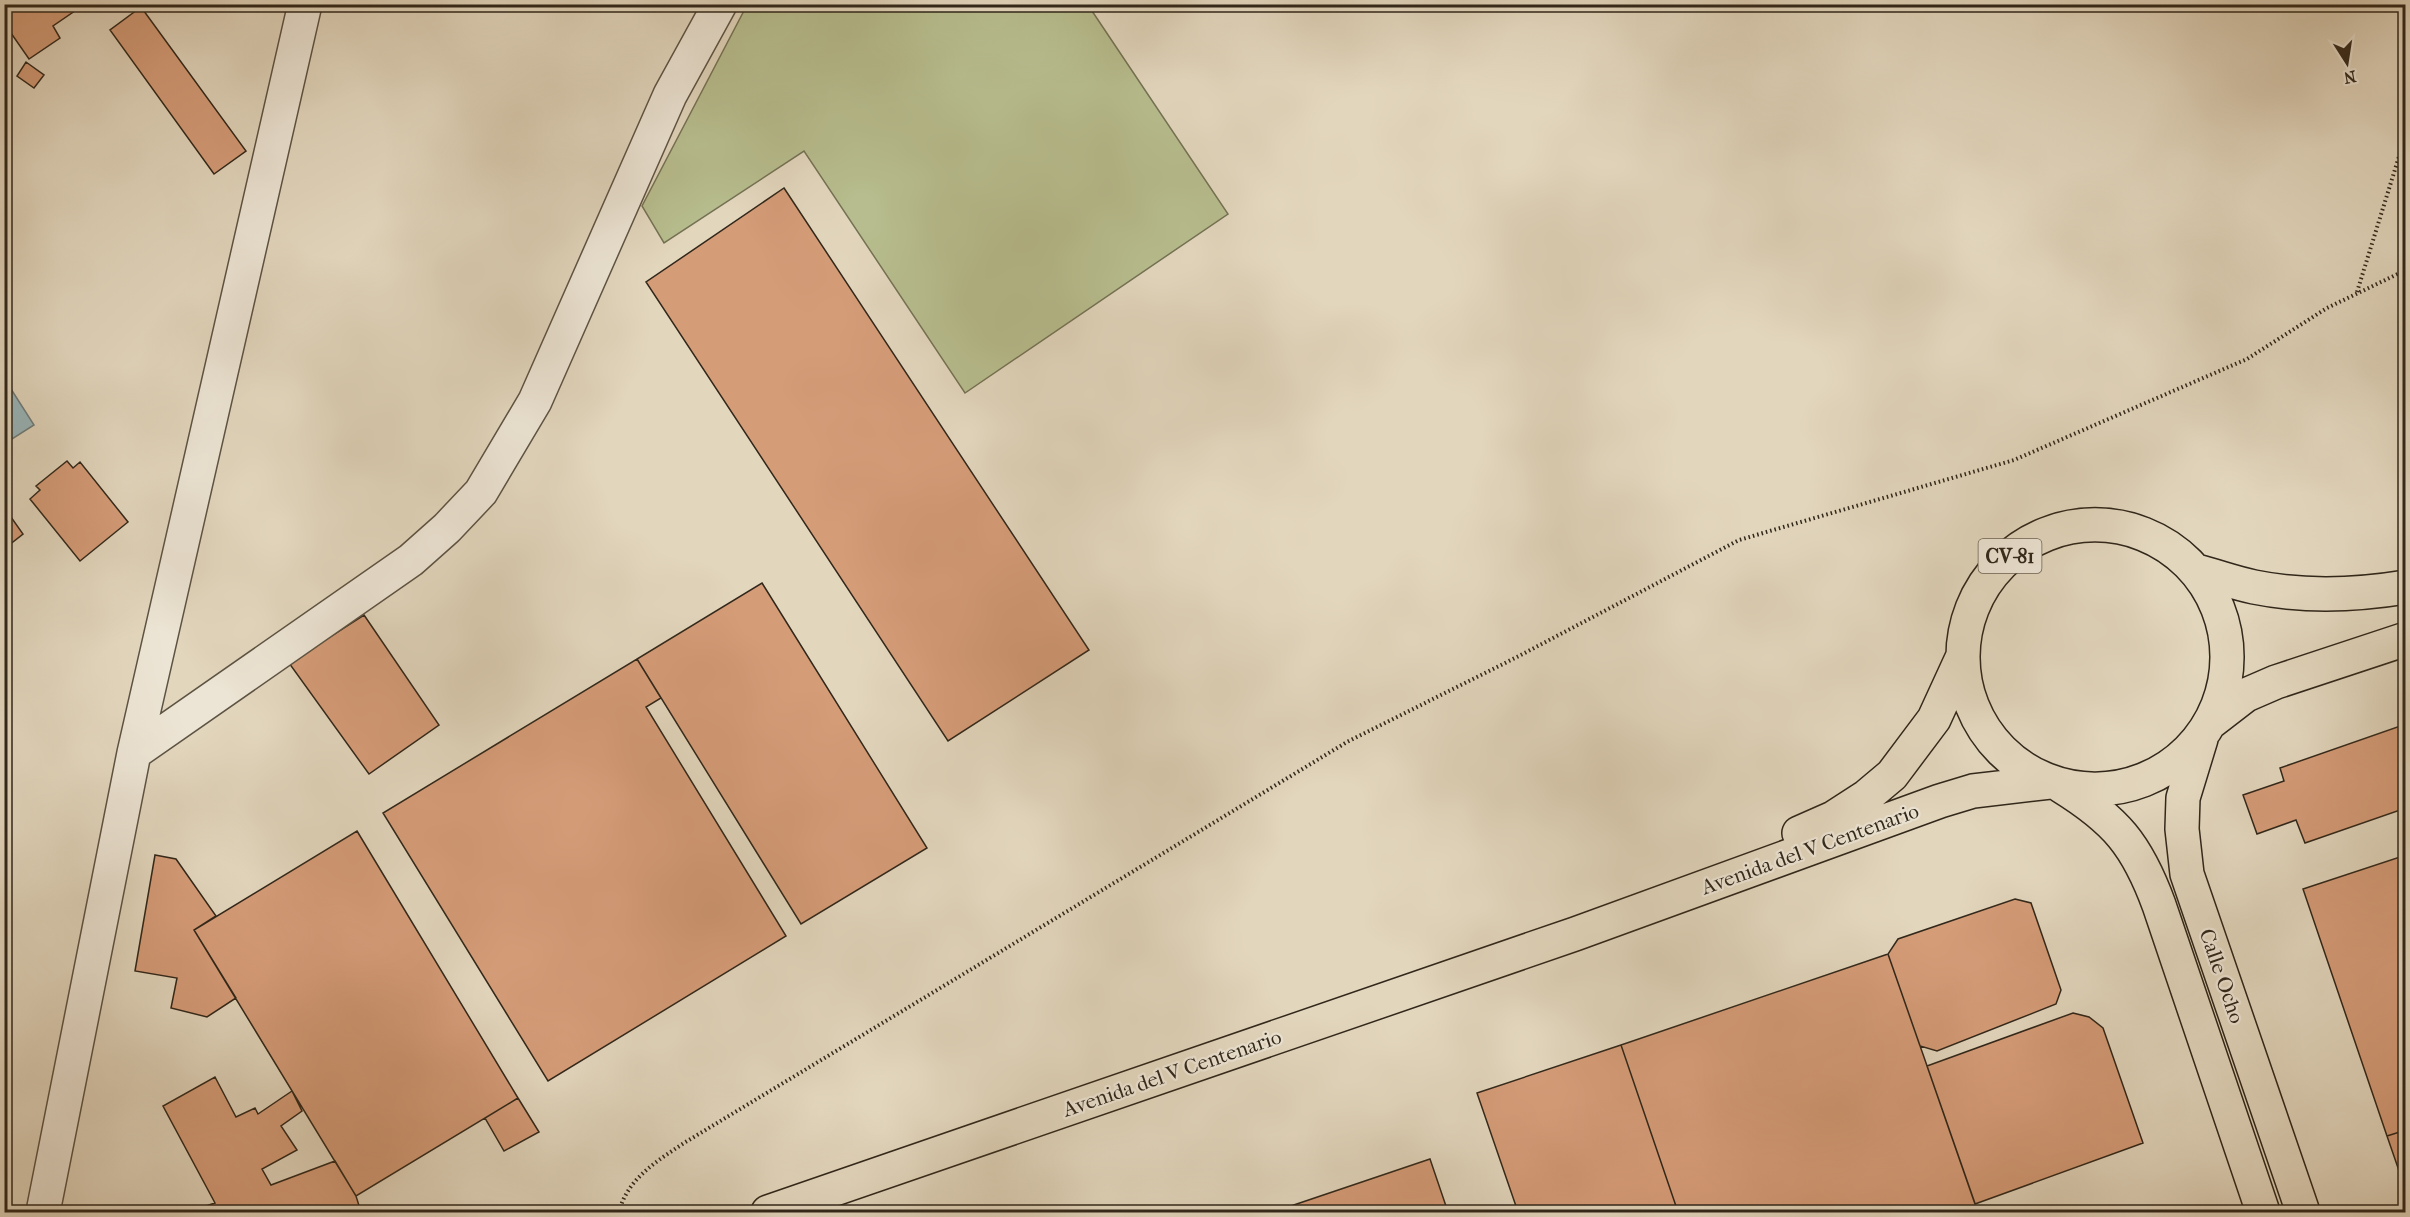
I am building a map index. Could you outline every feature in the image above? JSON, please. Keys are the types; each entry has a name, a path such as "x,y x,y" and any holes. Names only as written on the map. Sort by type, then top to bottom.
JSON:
{"main road":[{"name":"CV-81","path":"2207,729 2225,684 2228,644 2217,605 2196,571 2166,544 2129,529 2088,525 2049,532 2013,552 1985,582 1968,618 1962,658 1966,692 1980,724 2001,751 2028,772 2055,784 2091,790 2123,787 2153,777 2181,759 2207,729 2247,696 2276,682 2406,639"},
{"name":"CV-81","path":"2196,571 2255,587 2305,593 2345,593 2406,586"},
{"name":"Avenida del V Centenario","path":"1575,934 1698,876 1833,818 1867,796 1892,775 1934,719 1962,658"},
{"name":"Calle Ocho","path":"2207,729 2184,798 2182,829 2187,874 2303,1212"},
{"name":"Avenida del V Centenario","path":"768,1212 1575,934 1940,801 1973,791 2055,784"},
{"name":"Calle Ocho","path":"2055,784 2086,801 2103,815 2140,859 2159,905 2263,1212"}],"lane":[{"path":"43,1212 134,753 305,4"},
{"path":"134,753 411,560 447,528 481,492 535,401 670,95 720,4"}],"path":[{"path":"2357,293 2406,134"},
{"path":"619,1212 622,1200 646,1168 684,1143 1347,742 1517,657 1739,540 2014,460 2247,359 2327,308 2406,270"}],"green space":[{"path":"747,5 1088,5 1228,214 965,393 804,151 664,243 642,206"}],"water":[{"path":"11,389 34,425 12,439 5,428 5,393"}],"building":[{"path":"4,4 85,4 53,26 60,38 29,59 4,23"},
{"path":"141,7 246,151 214,174 110,30"},
{"path":"26,62 44,75 34,88 17,76"},
{"path":"784,188 1089,650 948,741 646,282"},
{"path":"67,461 73,468 80,462 128,522 80,561 30,499 40,490 36,486"},
{"path":"6,510 23,534 4,549 4,511"},
{"path":"762,583 927,848 801,924 637,659"},
{"path":"364,615 439,725 369,774 289,663"},
{"path":"637,659 661,698 646,707 786,936 548,1081 383,813"},
{"path":"2406,724 2406,808 2305,843 2296,820 2257,834 2243,795 2284,781 2280,768"},
{"path":"357,831 518,1098 356,1196 194,930"},
{"path":"155,855 176,859 216,916 194,930 236,998 207,1017 171,1008 177,978 135,971"},
{"path":"2406,855 2406,1130 2387,1136 2303,889"},
{"path":"2015,899 2031,903 2061,990 2056,1004 1937,1051 1920,1046 1888,954 1898,939"},
{"path":"1888,954 1978,1212 1678,1212 1621,1045"},
{"path":"2073,1013 2089,1017 2103,1028 2143,1143 1975,1204 1927,1066"},
{"path":"1621,1045 1678,1212 1518,1212 1477,1093"},
{"path":"215,1077 236,1117 255,1108 258,1114 292,1091 302,1111 281,1126 297,1150 262,1169 271,1185 335,1161 356,1196 361,1212 187,1212 215,1203 163,1106"},
{"path":"518,1098 539,1132 504,1151 485,1118"},
{"path":"2406,1130 2406,1191 2387,1136"},
{"path":"1430,1159 1448,1212 1280,1212 1279,1210"},
{"path":"1098,1207 1100,1212 1080,1212"}]}
